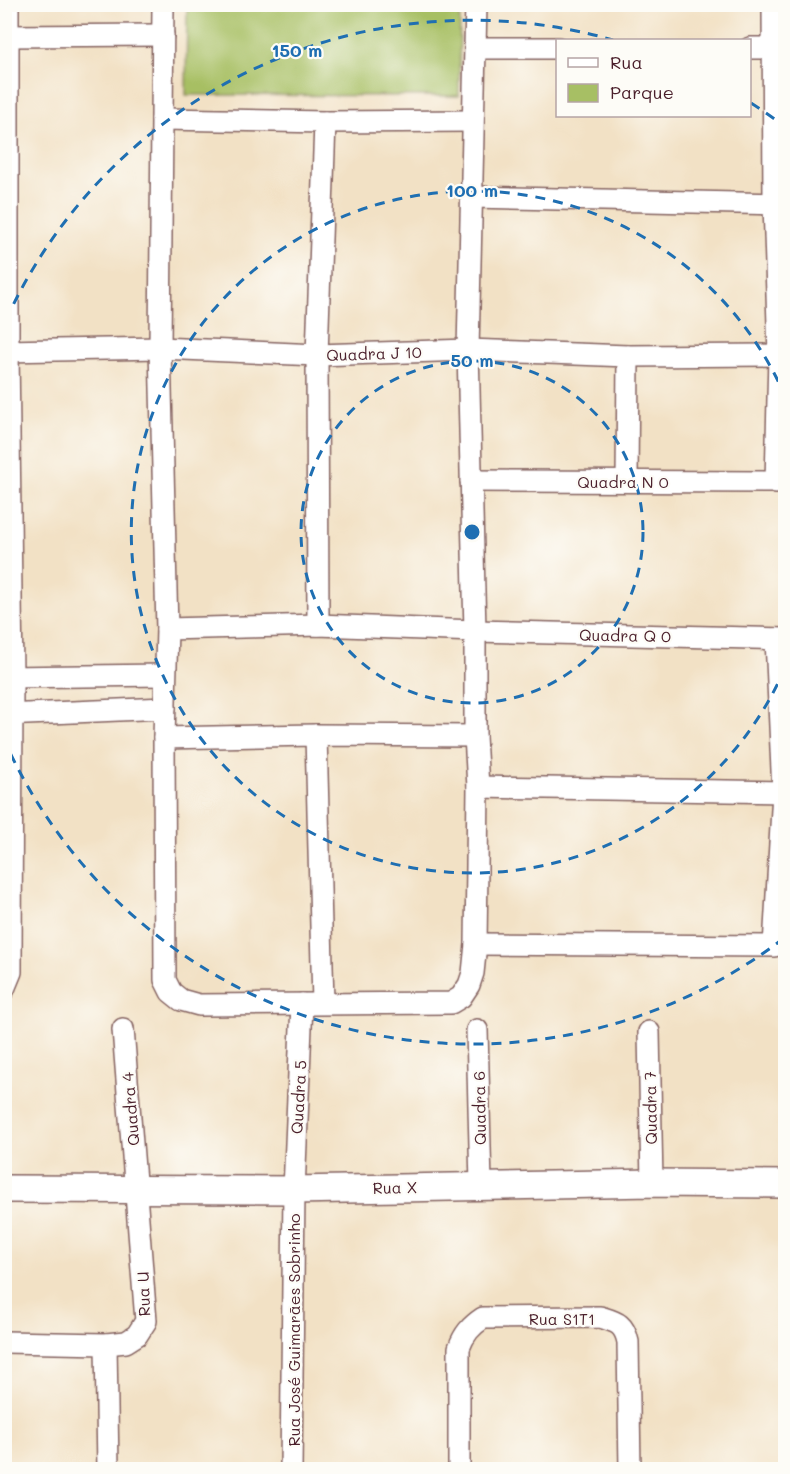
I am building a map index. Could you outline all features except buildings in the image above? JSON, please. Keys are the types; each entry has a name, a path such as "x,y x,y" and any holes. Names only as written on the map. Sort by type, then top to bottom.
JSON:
{"street":[{"path":"8,4 6,36 8,980"},
{"path":"163,4 160,348 167,629 164,738 165,980 171,992 182,1000 199,1005 451,1003 461,997 473,973 476,944 478,787 475,736 475,631 468,350 476,4"},
{"path":"773,4 780,48 781,482"},
{"path":"6,36 163,35"},
{"path":"476,48 556,48"},
{"path":"751,48 780,48"},
{"path":"162,119 325,122 472,121"},
{"path":"318,625 317,355 325,122"},
{"path":"471,197 780,204"},
{"name":"Quadra J 10","path":"6,351 160,348 317,355 468,350 628,356 782,355"},
{"path":"627,480 628,356"},
{"name":"Quadra N 0","path":"471,481 781,482"},
{"name":"Quadra Q 0","path":"167,629 318,625 781,639"},
{"path":"476,944 780,946 784,792 781,639"},
{"path":"8,677 165,675"},
{"path":"8,715 165,708"},
{"path":"164,738 316,735 475,736"},
{"path":"316,735 324,1004"},
{"path":"478,787 784,792"},
{"name":"Quadra 5","path":"294,1190 302,1004"},
{"name":"Quadra 4","path":"123,1029 136,1189"},
{"name":"Quadra 6","path":"477,1030 481,1185"},
{"name":"Quadra 7","path":"649,1032 652,1183"},
{"name":"Rua X","path":"4,1189 294,1190 481,1185 786,1184"},
{"name":"Rua U","path":"4,1342 106,1344 126,1342 137,1335 146,1321 136,1189"},
{"name":"Rua José Guimarães Sobrinho","path":"291,1470 294,1190"},
{"name":"Rua S1T1","path":"459,1470 459,1348 464,1336 474,1324 483,1318 600,1317 616,1322 625,1330 628,1342 630,1470"},
{"path":"106,1344 108,1470"}],"green space":[{"path":"187,5 460,5 459,96 186,95"}]}
